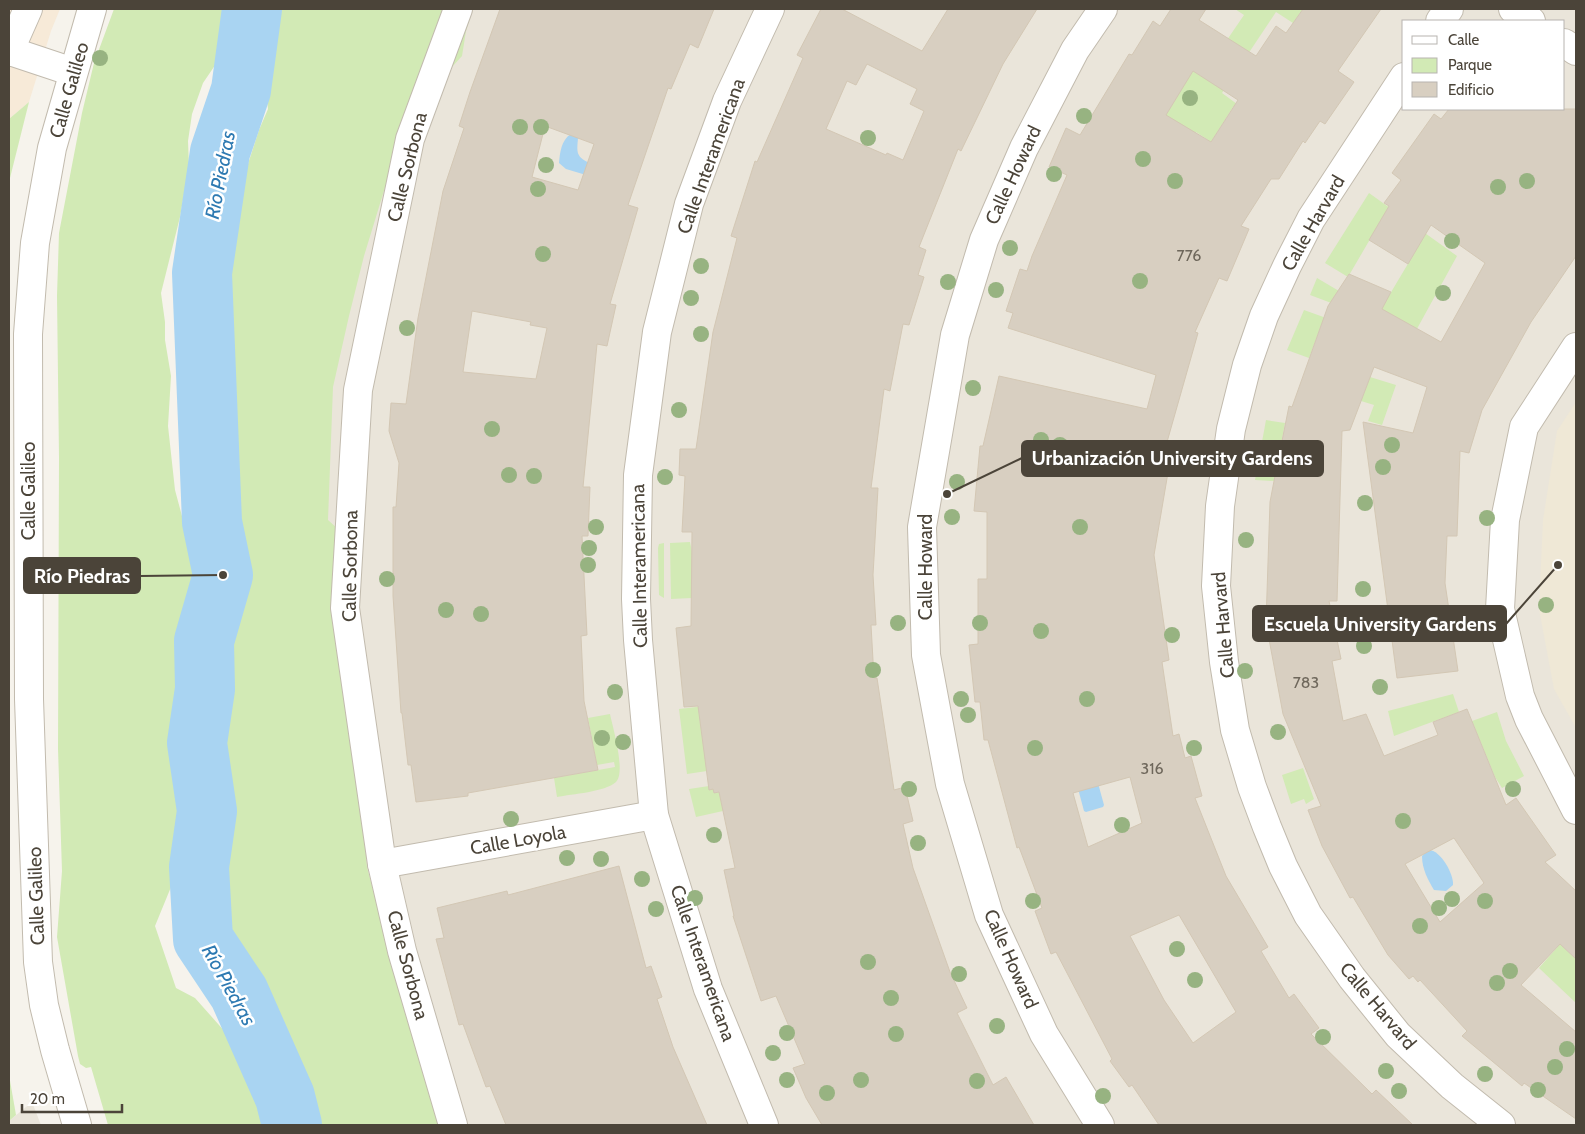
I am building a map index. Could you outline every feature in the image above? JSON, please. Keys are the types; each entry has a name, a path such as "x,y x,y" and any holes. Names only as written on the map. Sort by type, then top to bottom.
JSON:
{"street":[{"path":"28,9 10,52 74,72"},
{"name":"Calle Galileo","path":"78,1125 55,1050 44,1004 38,962 19,699 30,316 37,234 52,148 92,9"},
{"name":"Calle Sorbona","path":"453,1125 402,951 382,864 345,608 358,390 410,139 458,9"},
{"name":"Calle Interamericana","path":"764,1125 708,989 654,815 636,599 638,476 657,332 690,204 727,101 770,9"},
{"name":"Calle Howard","path":"1100,1125 1044,1034 990,915 950,784 926,656 922,527 954,335 984,240 1032,132 1075,50 1103,9"},
{"path":"1441,20 1449,9"},
{"path":"1513,9 1530,20"},
{"path":"1565,44 1576,52"},
{"name":"Calle Harvard","path":"1402,80 1311,219 1264,316 1247,365 1231,429 1220,506 1216,586 1224,662 1235,730 1252,788 1267,827 1283,866 1308,915 1352,978 1398,1034 1452,1086 1501,1125"},
{"path":"1576,347 1524,427 1505,520 1500,609 1520,696 1529,719 1576,810"},
{"name":"Calle Loyola","path":"382,864 654,815"}],"shaded area":[{"path":"9,9 60,9 51,31 29,102 9,119"},
{"path":"418,9 1576,9 1576,1125 434,1125 354,878 315,609 319,378"},
{"path":"1576,402 1576,728 1554,689 1539,609 1543,520 1557,431"},
{"path":"32,1102 41,1125 9,1125 9,1121"}],"green space":[{"path":"114,9 234,9 231,34 222,55 203,83 192,114 188,141 189,166 180,217 161,293 165,322 165,340 171,376 168,426 175,490 186,531 201,537 208,560 208,570 202,589 179,634 177,733 184,839 171,887 155,926 176,988 195,998 259,1070 266,1093 268,1111 265,1125 108,1125 91,1067 86,1068 80,1064 57,937 62,871 58,749 59,458 57,296 59,233 82,113 94,63"},
{"path":"279,9 473,9 466,31 462,56 452,67 412,99 364,256 333,387 328,520 358,547 363,822 367,867 397,980 445,1125 308,1125 297,1081 279,1064 270,1047 274,1017 265,989 233,937 210,872 211,861 217,842 218,819 213,783 214,757 206,743 218,725 227,692 224,639 235,574 216,567 211,536 228,514 231,488 232,389 224,364 227,330 226,285 231,251 230,227 237,211 245,173 268,109 264,73"},
{"path":"1235,9 1303,9 1293,23 1276,12 1222,93 1241,107 1239,110 1233,107 1211,142 1196,132 1184,152 1154,135 1191,70 1203,75 1244,15"},
{"path":"29,102 9,182 9,119"},
{"path":"1369,193 1457,256 1413,336 1322,323 1309,358 1287,350 1304,310 1329,319 1334,304 1310,295 1317,278 1339,291 1384,304 1415,252 1376,229 1348,277 1325,263"},
{"path":"1370,377 1396,385 1382,425 1368,421 1374,405 1361,401"},
{"path":"1266,420 1285,423 1274,481 1255,480"},
{"path":"690,542 692,552 692,598 671,599 670,543"},
{"path":"664,543 664,598 659,595 658,548 659,544"},
{"path":"1453,694 1459,712 1394,736 1388,711"},
{"path":"784,697 741,807 696,817 689,789 709,786 709,790 713,789 714,793 745,788 707,771 687,774 679,709"},
{"path":"1497,712 1506,741 1524,776 1502,788 1495,777 1472,721"},
{"path":"610,714 620,769 616,782 604,788 557,797 554,778 615,767 614,762 597,765 588,718"},
{"path":"1303,768 1314,799 1306,804 1304,799 1291,804 1282,775"},
{"path":"1560,944 1576,959 1576,1003 1539,968"},
{"path":"9,1075 16,1115 9,1121"}],"water":[{"path":"571,134 578,138 578,154 582,159 592,164 586,175 566,169 559,163 563,143"},
{"path":"1093,765 1104,805 1103,807 1086,812 1084,811 1073,770"},
{"path":"1428,850 1437,854 1449,869 1453,885 1446,891 1434,890 1428,878 1422,856"}],"building":[{"path":"500,9 714,9 698,48 690,44 671,89 668,88 628,205 638,208 610,304 616,305 607,346 597,344 583,487 590,487 588,536 582,536 587,635 581,636 584,701 598,770 468,793 468,796 416,802 411,765 408,765 401,713 393,596 393,507 396,507 399,463 389,431 391,403 406,404 418,318 443,191 464,128 459,126","holes":["545,126 594,144 578,190 532,177","472,311 531,322 530,325 547,328 536,379 463,372"]},
{"path":"821,9 842,9 922,51 948,9 1037,9 1003,64 961,151 958,149 919,247 926,250 918,275 924,277 909,325 903,324 890,391 884,389 871,488 878,488 873,575 876,625 871,625 874,678 877,678 894,790 905,787 913,821 903,824 913,868 950,972 967,1008 957,1013 993,1085 1006,1077 1034,1125 822,1125 806,1098 793,1068 805,1064 776,996 761,1001 733,916 724,870 735,868 719,792 714,793 713,789 709,790 698,706 684,707 676,628 691,626 692,532 682,532 685,476 679,475 680,449 696,449 713,332 737,238 731,236 755,161 757,162 803,58 797,55","holes":["867,64 917,89 910,104 924,111 903,160 887,153 886,155 826,129 847,81 856,85"]},
{"path":"1171,9 1206,9 1199,20 1256,56 1276,26 1286,33 1303,9 1381,9 1338,71 1354,82 1325,124 1320,121 1305,143 1303,141 1279,179 1271,179 1241,226 1249,229 1227,281 1219,278 1195,332 1198,333 1167,442 1173,443 1154,555 1169,660 1162,662 1173,736 1179,734 1185,758 1191,756 1202,796 1195,798 1226,876 1268,947 1261,951 1289,998 1294,994 1319,1028 1311,1034 1372,1094 1376,1090 1413,1125 1159,1125 1132,1085 1129,1087 1110,1061 1112,1059 1056,952 1051,954 1035,911 1042,908 1019,847 1017,848 988,740 984,740 980,702 975,702 969,645 978,644 978,579 987,579 987,512 974,511 980,446 983,446 999,376 1147,409 1156,375 1008,328 1013,313 1006,311 1020,269 1027,271 1067,175 1049,167 1066,128 1080,135 1129,54 1132,55 1153,21 1160,26","holes":["1193,71 1238,100 1211,142 1166,115","1130,777 1142,823 1088,847 1073,793","1179,915 1236,1012 1193,1043 1164,1000 1130,936"]},
{"path":"1576,109 1576,256 1531,322 1482,410 1469,453 1460,451 1457,536 1447,536 1445,583 1458,671 1397,678 1363,422 1413,433 1427,387 1374,367 1350,430 1342,431 1337,601 1329,601 1341,659 1332,661 1343,721 1366,714 1384,756 1438,735 1433,722 1467,709 1506,805 1516,798 1556,855 1545,862 1576,891 1576,959 1560,944 1521,985 1576,1032 1576,1119 1524,1083 1522,1086 1462,1036 1467,1031 1420,980 1418,982 1413,976 1409,979 1388,955 1353,897 1350,898 1322,846 1308,810 1321,806 1283,714 1266,623 1270,502 1274,481 1289,406 1292,407 1328,306 1349,274 1391,292 1382,309 1441,342 1485,263 1431,225 1408,264 1369,240 1389,206 1384,203 1401,180 1392,173 1434,114 1441,119 1448,110","holes":["1454,838 1484,883 1440,922 1405,864"]},
{"path":"619,866 646,968 651,966 662,997 657,999 673,1047 707,1125 506,1125 490,1086 486,1087 463,1024 459,1025 436,939 444,938 437,908 507,891 508,895"}],"waterway":[{"name":"Río Piedras","path":"252,9 241,90 220,152 202,273 212,522 223,575 204,641 205,689 197,743 207,811 199,867 203,939 239,993 285,1097 292,1125"}],"place":[{"name":"Urbanización University Gardens","path":"947,494"},
{"name":"Escuela University Gardens","path":"1558,565"},
{"name":"Río Piedras","path":"223,575"}]}
